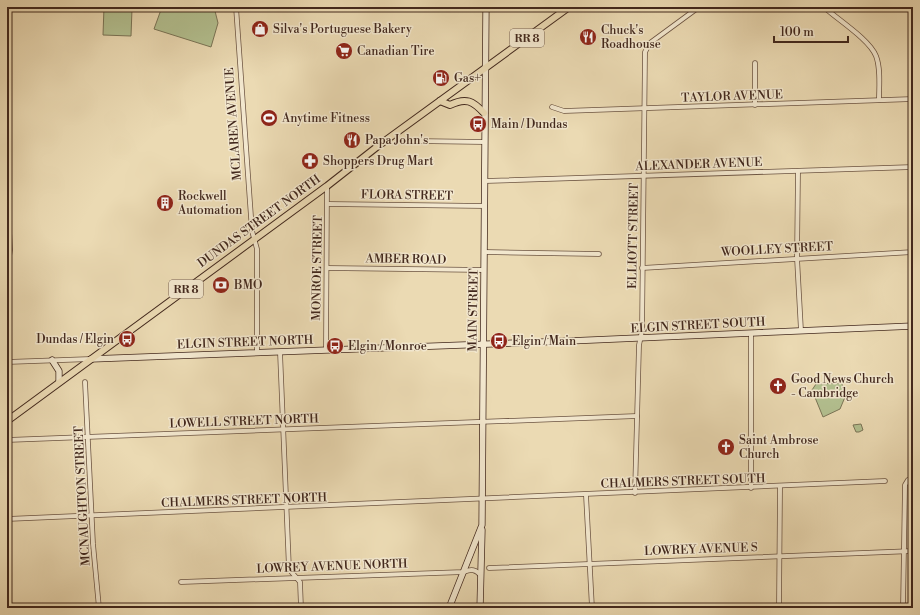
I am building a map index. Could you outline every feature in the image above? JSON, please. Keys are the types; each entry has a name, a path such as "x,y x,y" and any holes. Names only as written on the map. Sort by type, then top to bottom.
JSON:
{"main road":[{"name":"RR 8","path":"486,68 569,7"},
{"name":"DUNDAS STREET NORTH","path":"7,421 327,186 378,146 486,68"},
{"path":"440,101 450,105 461,100 468,100 474,102 484,113"}],"street":[{"name":"MCLAREN AVENUE","path":"236,7 244,140 252,231 257,248 257,353"},
{"name":"MAIN STREET","path":"449,608 482,525 486,7"},
{"name":"ELLIOTT STREET","path":"635,492 642,268 645,52 650,43 699,7"},
{"path":"824,7 870,46 876,56 878,67 879,100"},
{"path":"907,7 913,10"},
{"path":"755,63 755,105"},
{"name":"TAYLOR AVENUE","path":"552,107 564,111 913,99"},
{"path":"416,141 485,142"},
{"name":"ALEXANDER AVENUE","path":"485,181 913,167"},
{"path":"798,171 797,258 801,331"},
{"path":"7,182 7,271"},
{"name":"MONROE STREET","path":"326,350 327,186"},
{"name":"FLORA STREET","path":"328,204 485,206"},
{"path":"484,252 599,254"},
{"name":"WOOLLEY STREET","path":"642,268 913,252"},
{"name":"AMBER ROAD","path":"327,268 484,270"},
{"name":"ELGIN STREET SOUTH","path":"483,344 913,326"},
{"path":"751,333 751,488"},
{"name":"ELGIN STREET NORTH","path":"7,362 483,344"},
{"path":"280,352 288,569 300,582 301,608"},
{"path":"52,360 59,371 60,381"},
{"name":"MCNAUGHTON STREET","path":"85,382 94,556 99,608"},
{"name":"LOWELL STREET NORTH","path":"7,440 637,416"},
{"path":"903,608 905,485 908,480 913,479"},
{"name":"CHALMERS STREET SOUTH","path":"482,499 780,487 885,481"},
{"path":"779,608 780,487"},
{"path":"586,495 592,608"},
{"name":"CHALMERS STREET NORTH","path":"7,519 482,499"},
{"path":"480,608 482,525"},
{"name":"LOWREY AVENUE S","path":"489,568 913,551"},
{"name":"LOWREY AVENUE NORTH","path":"181,582 464,572 476,570 481,576"}],"green space":[{"path":"104,7 132,9 131,36 103,35"},
{"path":"162,7 214,7 218,23 211,47 154,29"},
{"path":"842,383 845,397 840,409 823,417 812,390 816,384"},
{"path":"861,424 863,430 856,432 853,425"}],"place":[{"name":"Silva's Portuguese Bakery","path":"260,29"},
{"name":"Chuck's Roadhouse","path":"588,37"},
{"name":"Canadian Tire","path":"344,51"},
{"name":"Gas+","path":"441,78"},
{"name":"Anytime Fitness","path":"269,118"},
{"name":"Main / Dundas","path":"478,124"},
{"name":"Papa John's","path":"352,140"},
{"name":"Shoppers Drug Mart","path":"310,161"},
{"name":"Rockwell Automation","path":"165,203"},
{"name":"BMO","path":"221,285"},
{"name":"Dundas / Elgin","path":"127,339"},
{"name":"Elgin / Main","path":"499,341"},
{"name":"Elgin / Monroe","path":"335,346"},
{"name":"Good News Church - Cambridge","path":"778,386"},
{"name":"Saint Ambrose Church","path":"726,447"}]}
